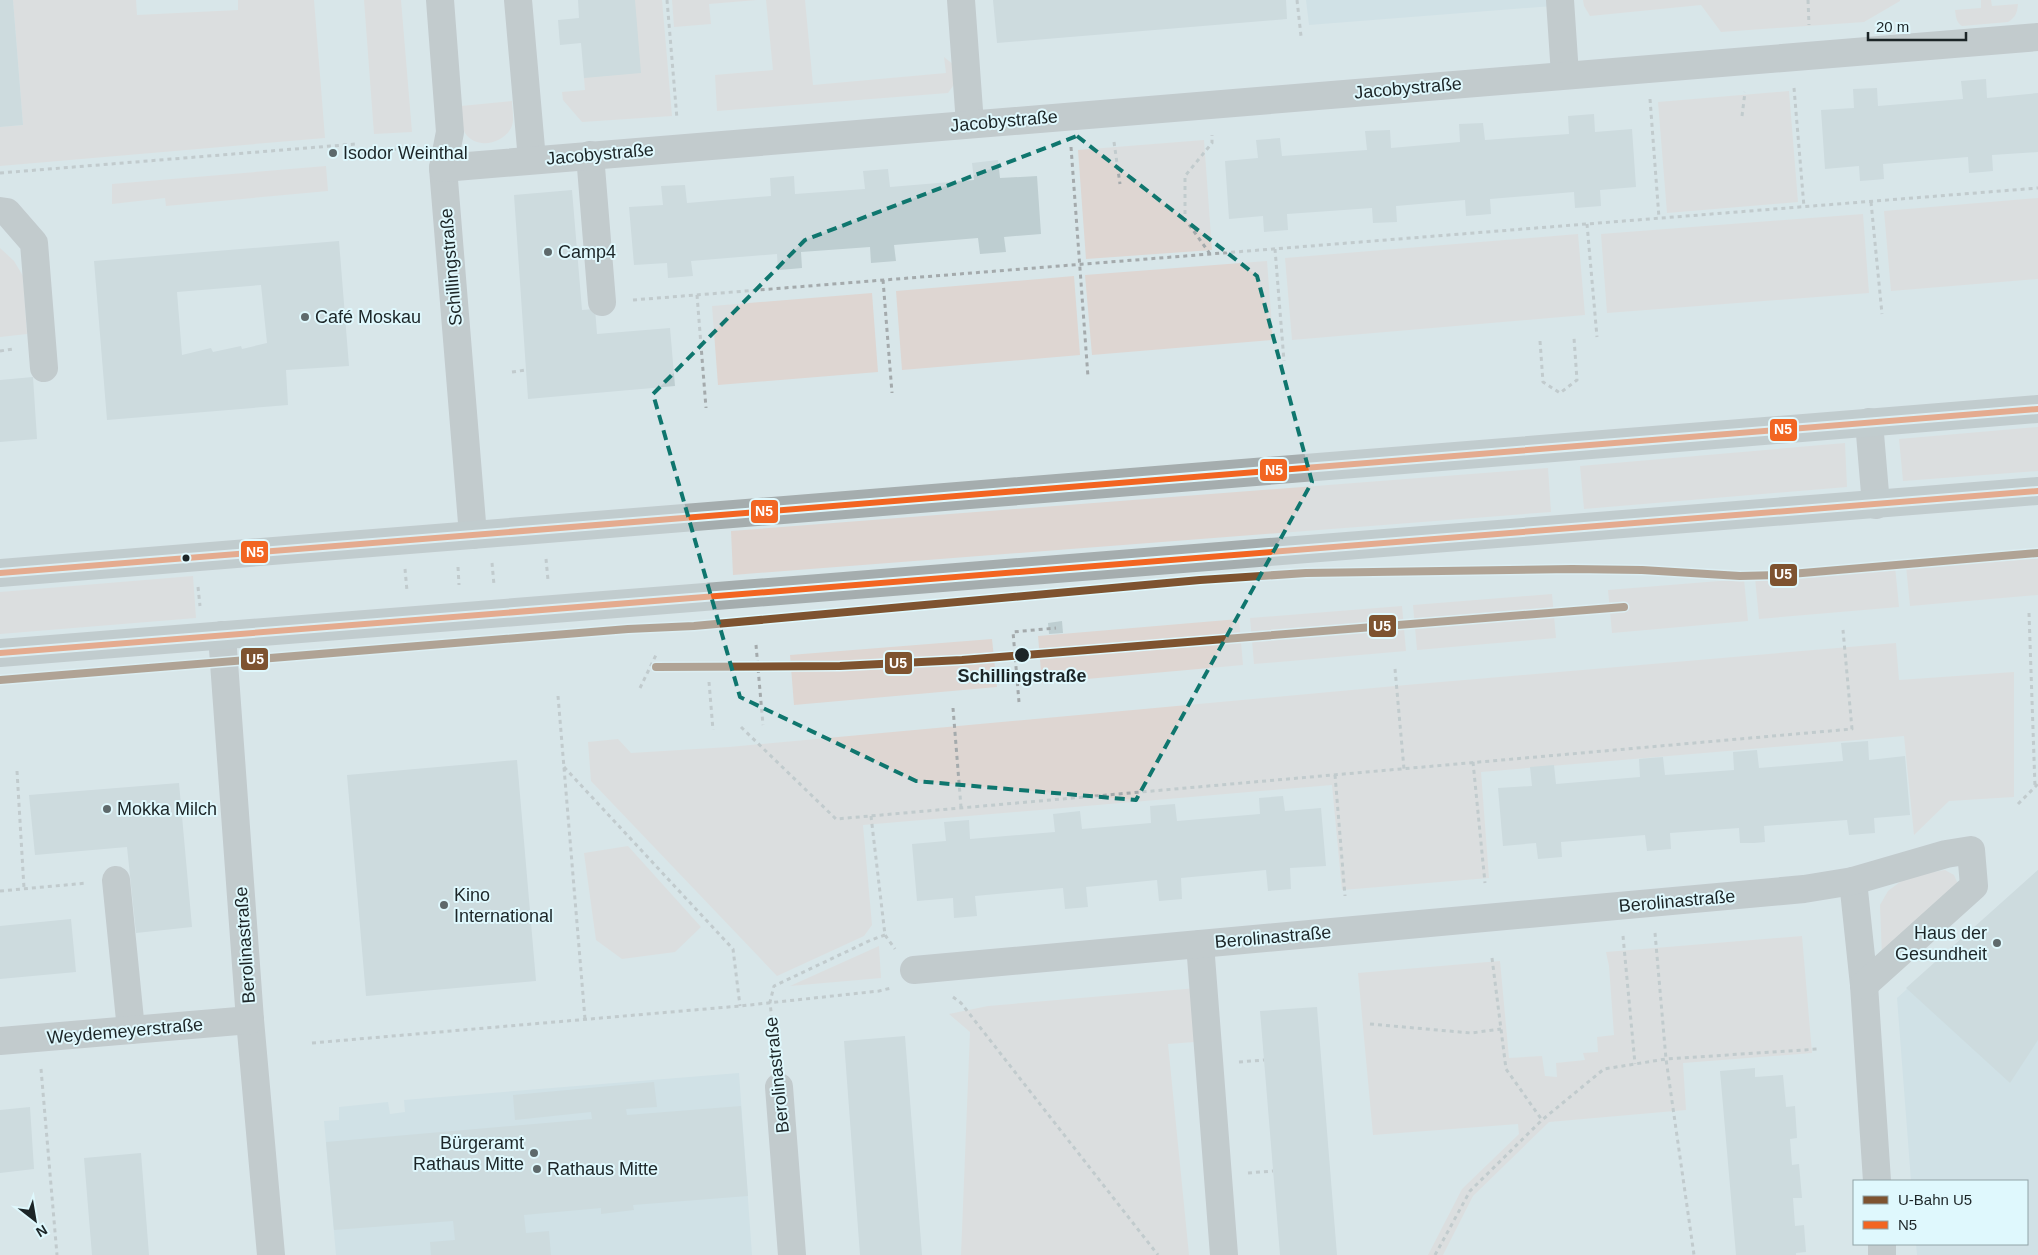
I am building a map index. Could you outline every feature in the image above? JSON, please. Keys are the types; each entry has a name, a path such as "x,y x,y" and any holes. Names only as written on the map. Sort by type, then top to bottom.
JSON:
{"main road":[{"path":"0,573 2038,409"},
{"path":"0,653 2038,491"}],"street":[{"name":"Schillingstraße","path":"440,0 450,132 443,168 473,535"},
{"path":"518,0 532,160"},
{"path":"962,0 970,124"},
{"path":"1560,0 1565,75"},
{"name":"Jacobystraße","path":"443,168 2038,37"},
{"path":"590,155 602,302"},
{"path":"0,210 7,212 34,243 44,368"},
{"path":"1869,422 1876,505"},
{"name":"Berolinastraße","path":"222,635 250,1020 270,1255"},
{"name":"Berolinastraße","path":"914,970 1804,889 1853,881 1946,854 1972,850 1974,886 1864,985"},
{"path":"116,880 131,1030"},
{"path":"1853,881 1864,985 1877,1180"},
{"name":"Berolinastraße","path":"1200,944 1224,1255"},
{"name":"Weydemeyerstraße","path":"0,1041 250,1020"},
{"name":"Berolinastraße","path":"779,1087 792,1255"}],"path":[{"path":"667,0 677,119"},
{"path":"1297,0 1301,36"},
{"path":"1784,58 1794,86 1804,207"},
{"path":"1648,69 1659,218"},
{"path":"1742,116 1746,89"},
{"path":"1210,254 1185,219 1185,176 1212,143 1213,104"},
{"path":"1068,116 1088,377"},
{"path":"1113,139 1120,184"},
{"path":"0,173 356,144"},
{"path":"360,153 419,147"},
{"path":"602,302 2038,188"},
{"path":"1871,202 1882,314"},
{"path":"1587,224 1597,337"},
{"path":"1275,249 1284,361"},
{"path":"883,280 892,393"},
{"path":"697,295 706,408"},
{"path":"1540,341 1543,382 1560,393 1577,380 1574,338"},
{"path":"512,372 526,370"},
{"path":"473,535 496,613"},
{"path":"461,615 473,535"},
{"path":"546,554 548,583"},
{"path":"405,566 407,594"},
{"path":"1519,616 1579,612"},
{"path":"2018,804 2037,786 2029,613"},
{"path":"1019,702 1013,632 1056,628"},
{"path":"741,727 836,819 871,816 1852,729 1843,630"},
{"path":"756,645 763,725"},
{"path":"640,688 656,655"},
{"path":"1396,669 1404,769"},
{"path":"709,682 713,730"},
{"path":"558,696 585,1019"},
{"path":"953,708 961,808"},
{"path":"1473,762 1485,883"},
{"path":"564,766 733,949 740,1006"},
{"path":"17,771 24,888"},
{"path":"1335,774 1345,896"},
{"path":"312,1043 770,1002 774,986 885,935 871,816"},
{"path":"0,891 116,880"},
{"path":"1652,903 1666,1059 1694,1255"},
{"path":"1620,906 1635,1064"},
{"path":"1492,958 1506,1069 1542,1120"},
{"path":"914,970 961,1003 1158,1255"},
{"name":"Berolinastraße","path":"779,1087 770,1002 889,990 914,970"},
{"path":"1370,1024 1472,1033 1501,1029"},
{"path":"39,1038 57,1255"},
{"path":"1435,1255 1470,1191 1542,1120 1604,1069 1666,1059 1818,1049"},
{"path":"1232,1063 1264,1060"},
{"path":"1241,1174 1273,1171"}],"highlighted area":[{"path":"1077,136 1257,276 1312,482 1136,800 916,781 740,697 653,394 805,240"}],"shaded area":[{"path":"13,0 136,0 137,15 238,10 238,0 314,0 325,138 0,166 0,127 23,125"},
{"path":"364,0 401,0 412,132 374,134"},
{"path":"635,0 662,0 672,116 582,122 563,100 562,92 585,90 584,78"},
{"path":"672,0 757,0 709,4 711,24 674,27"},
{"path":"766,0 805,0 813,85 946,73 944,57 954,65 955,83 948,93 717,111 715,75 773,70"},
{"path":"1306,0 1552,0 1553,6 1309,25"},
{"path":"1583,0 1900,1 1864,22 1721,32 1701,5 1590,16"},
{"path":"1981,0 1991,0 1992,6 2018,4 2017,12 2008,22 1962,26 1957,19 1955,10 1981,8"},
{"path":"1789,91 1798,202 1667,213 1658,102"},
{"path":"512,101 512,125 507,134 502,138 489,143 482,143 476,142 465,133 462,123 461,106"},
{"path":"1204,140 1212,250 1086,259 1078,150"},
{"path":"326,166 328,191 166,206 165,198 112,204 112,184"},
{"path":"2038,198 2038,279 1891,291 1884,211"},
{"path":"1863,214 1869,293 1607,313 1601,234"},
{"path":"1578,234 1585,315 1292,340 1285,258"},
{"path":"0,248 14,261 23,276 27,334 0,337"},
{"path":"1267,261 1273,340 1092,355 1085,275"},
{"path":"1074,276 1080,355 902,370 896,291"},
{"path":"872,293 878,372 718,385 712,306"},
{"path":"2038,427 2038,471 1903,481 1899,439"},
{"path":"1845,443 1847,487 1584,509 1580,466"},
{"path":"1548,468 1551,512 733,575 731,531"},
{"path":"2038,555 2038,595 1910,606 1906,566"},
{"path":"1895,566 1899,607 1759,619 1755,578"},
{"path":"193,576 196,618 0,634 0,592"},
{"path":"1744,579 1748,621 1612,633 1608,590"},
{"path":"1552,594 1556,638 1417,650 1413,605"},
{"path":"1402,606 1406,651 1254,664 1250,618"},
{"path":"1239,619 1243,665 1042,683 1038,636"},
{"path":"992,639 997,687 794,705 790,655"},
{"path":"1896,643 1899,680 2014,672 2014,797 1949,801 1914,835 1904,736 1481,772 1489,878 1342,890 1332,785 863,825 872,925 864,936 777,976 591,781 588,742 618,739 631,753 729,747 1406,685"},
{"path":"628,846 701,927 675,952 622,959 596,940 584,853"},
{"path":"1945,870 1954,875 1958,884 1882,958 1880,905 1888,891 1908,876"},
{"path":"2038,870 2038,1255 1917,1255 1916,1245 2028,1245 2028,1180 1911,1180 1897,998"},
{"path":"1802,936 1812,1053 1683,1063 1686,1110 1549,1122 1473,1196 1443,1255 1428,1255 1462,1189 1519,1134 1518,1124 1373,1135 1358,973 1500,961 1509,1058 1542,1056 1545,1076 1557,1077 1556,1063 1585,1060 1583,1053 1598,1052 1597,1037 1614,1035 1609,966 1606,952"},
{"path":"879,946 881,978 790,986"},
{"path":"1197,988 1207,1041 1168,1044 1189,1255 961,1255 970,1032 949,1014 988,1006"},
{"name":"Rathaus Mitte","path":"739,1073 752,1255 336,1255 324,1121 339,1120 339,1107 388,1102 390,1114 405,1112 404,1100"}],"building":[{"path":"0,0 13,0 23,125 0,127"},
{"path":"578,0 635,0 641,73 584,78 581,43 560,45 558,20 579,18"},
{"path":"993,0 1286,0 1287,19 997,43"},
{"path":"1986,79 1987,98 2038,93 2038,152 1992,155 1993,171 1982,172 1969,173 1968,157 1883,164 1884,179 1873,180 1860,181 1859,166 1825,169 1821,110 1854,108 1853,89 1877,88 1878,106 1963,99 1961,81"},
{"path":"1594,114 1595,132 1632,129 1636,187 1600,190 1601,206 1575,208 1574,192 1490,199 1491,214 1466,216 1465,200 1396,206 1397,222 1373,223 1372,208 1287,214 1288,230 1264,232 1263,216 1229,219 1225,161 1258,158 1256,140 1280,138 1282,156 1367,150 1365,131 1390,130 1391,148 1460,142 1459,124 1483,123 1485,140 1569,134 1568,116"},
{"path":"998,160 1000,178 1037,176 1041,234 1004,237 1006,252 980,254 978,238 894,245 896,261 871,263 870,247 801,252 802,268 778,270 777,254 691,261 693,276 668,278 667,263 634,265 629,207 663,205 661,186 685,185 687,203 771,196 770,178 794,176 795,194 865,189 863,171 888,169 890,187 974,180 972,163"},
{"name":"Camp4","path":"572,190 582,310 595,309 597,334 670,328 675,386 528,399 514,195"},
{"name":"Café Moskau","path":"339,241 349,366 286,370 288,405 107,420 94,261","holes":["261,285 267,343 242,349 241,346 213,352 211,348 182,355 177,292"]},
{"path":"33,377 37,439 0,442 0,380"},
{"path":"1062,621 1063,633 1049,634 1048,623"},
{"path":"1868,741 1869,760 1905,756 1910,815 1874,818 1875,833 1849,835 1847,820 1764,826 1765,842 1754,843 1740,843 1739,828 1670,833 1671,849 1647,851 1645,835 1561,842 1562,857 1538,859 1536,843 1503,846 1498,788 1532,786 1530,767 1554,765 1556,784 1640,777 1639,759 1650,758 1663,757 1665,775 1734,770 1733,752 1757,750 1759,768 1843,761 1841,743"},
{"name":"Kino International","path":"517,760 536,981 366,996 347,775"},
{"path":"179,783 192,927 136,933 127,847 35,855 29,795"},
{"path":"1283,796 1285,811 1321,808 1326,866 1290,868 1291,889 1268,891 1266,870 1181,878 1182,899 1159,901 1157,880 1086,887 1088,907 1077,908 1065,909 1063,888 975,896 977,916 954,918 953,898 917,901 912,844 946,841 944,822 969,820 970,839 1055,832 1053,814 1080,811 1082,829 1151,823 1150,806 1175,804 1177,821 1260,814 1259,798"},
{"name":"Haus der Gesundheit","path":"2038,870 2038,1040 2010,1083 1906,988"},
{"path":"71,919 76,972 0,979 0,926"},
{"path":"1317,1007 1337,1255 1280,1255 1260,1011"},
{"path":"905,1036 922,1255 860,1255 844,1041"},
{"path":"1755,1068 1755,1077 1783,1075 1786,1107 1795,1106 1797,1138 1790,1139 1792,1165 1799,1164 1802,1198 1793,1198 1795,1226 1804,1225 1806,1252 1796,1253 1796,1255 1736,1255 1720,1071"},
{"name":"Rathaus Mitte","path":"654,1082 657,1107 626,1109 627,1115 741,1106 748,1196 633,1205 634,1210 601,1214 601,1208 524,1215 526,1233 549,1231 551,1255 431,1255 430,1242 455,1240 453,1221 334,1230 326,1142 592,1119 591,1112 515,1120 513,1095"},
{"path":"30,1107 34,1169 0,1173 0,1110"},
{"path":"141,1153 149,1255 92,1255 84,1158"}],"metro line":[{"name":"U5","path":"0,680 628,629 694,626 1200,580 1306,573 1572,569 1642,570 1740,576 1779,575 2038,553"},
{"name":"U5","path":"656,667 840,666 962,660 1624,607"}],"transit line":[{"name":"N5","path":"0,573 2038,409"},
{"name":"N5","path":"0,653 2038,491"}],"place":[{"name":"Isodor Weinthal","path":"333,153"},
{"name":"Camp4","path":"548,252"},
{"name":"Café Moskau","path":"305,317"},
{"name":"Schillingstraße","path":"1022,655"},
{"name":"Mokka Milch","path":"107,809"},
{"name":"Kino International","path":"444,905"},
{"name":"Haus der Gesundheit","path":"1997,943"},
{"name":"Bürgeramt Rathaus Mitte","path":"534,1153"},
{"name":"Rathaus Mitte","path":"537,1169"}]}
